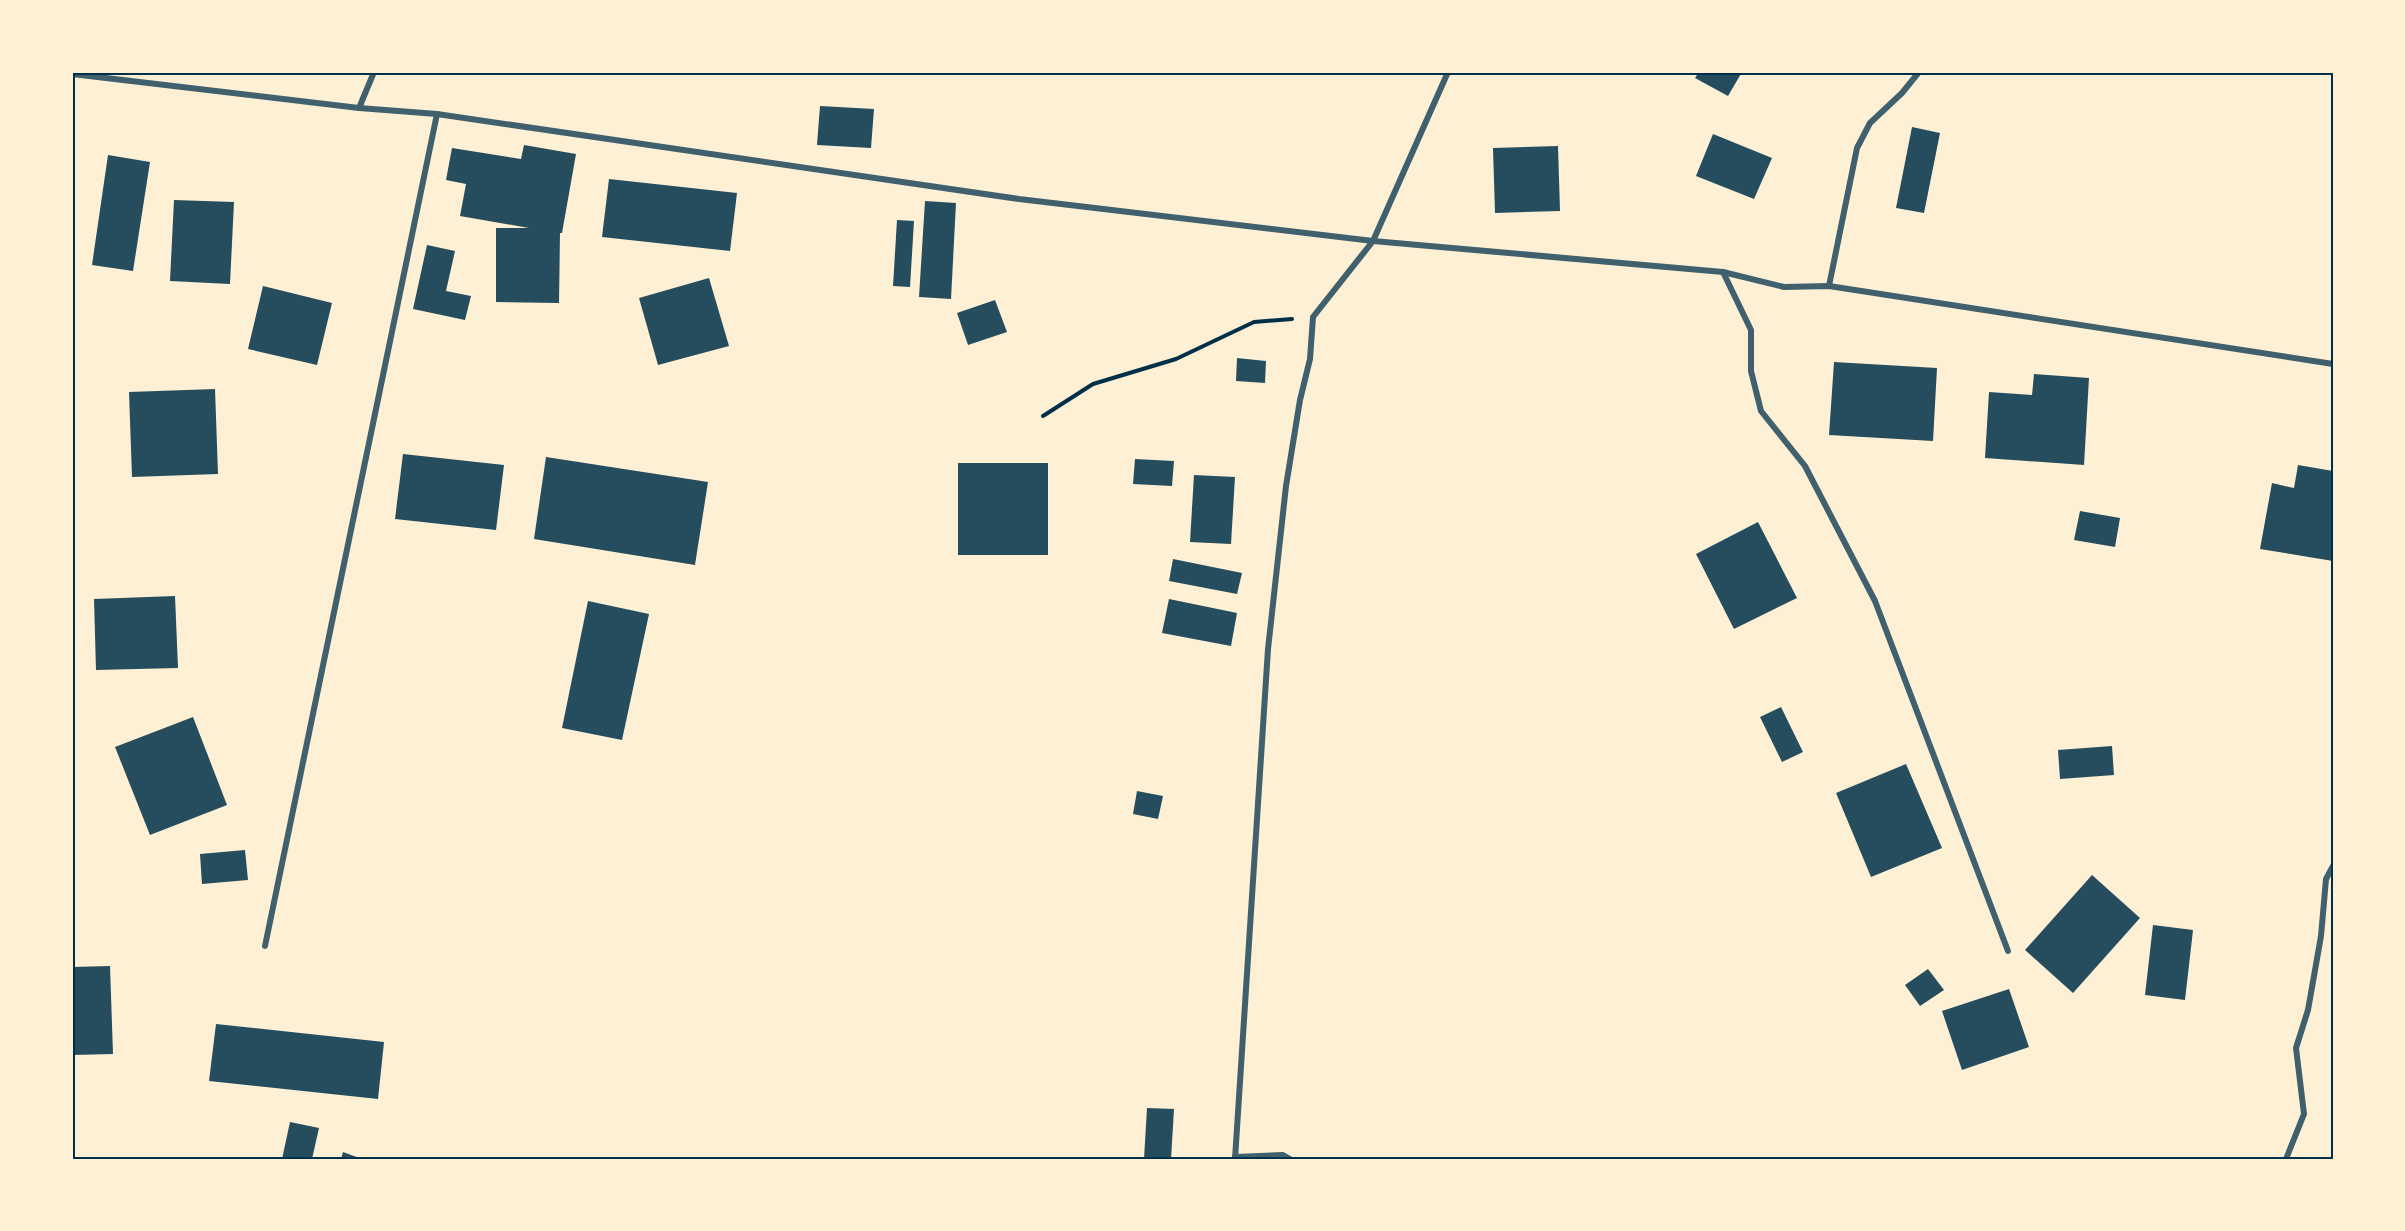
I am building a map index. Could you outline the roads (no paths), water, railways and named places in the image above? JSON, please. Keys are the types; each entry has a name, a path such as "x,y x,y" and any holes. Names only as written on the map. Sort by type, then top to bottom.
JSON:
{"street":[{"path":"359,108 374,72"},
{"path":"1290,1159 1283,1155 1235,1158 1268,649 1286,486 1300,400 1310,359 1313,317 1373,241 1448,72"},
{"path":"1829,286 1857,148 1870,123 1902,93 1919,72"},
{"path":"72,74 359,108 437,114 1019,199 1373,241 1723,272 1784,287 1829,286 2333,364"},
{"path":"265,946 437,114"},
{"path":"1723,272 1751,330 1751,371 1761,411 1805,466 1875,601 2008,951"},
{"path":"2286,1159 2304,1114 2296,1048 2308,1010 2321,936 2326,879 2333,866"}]}
